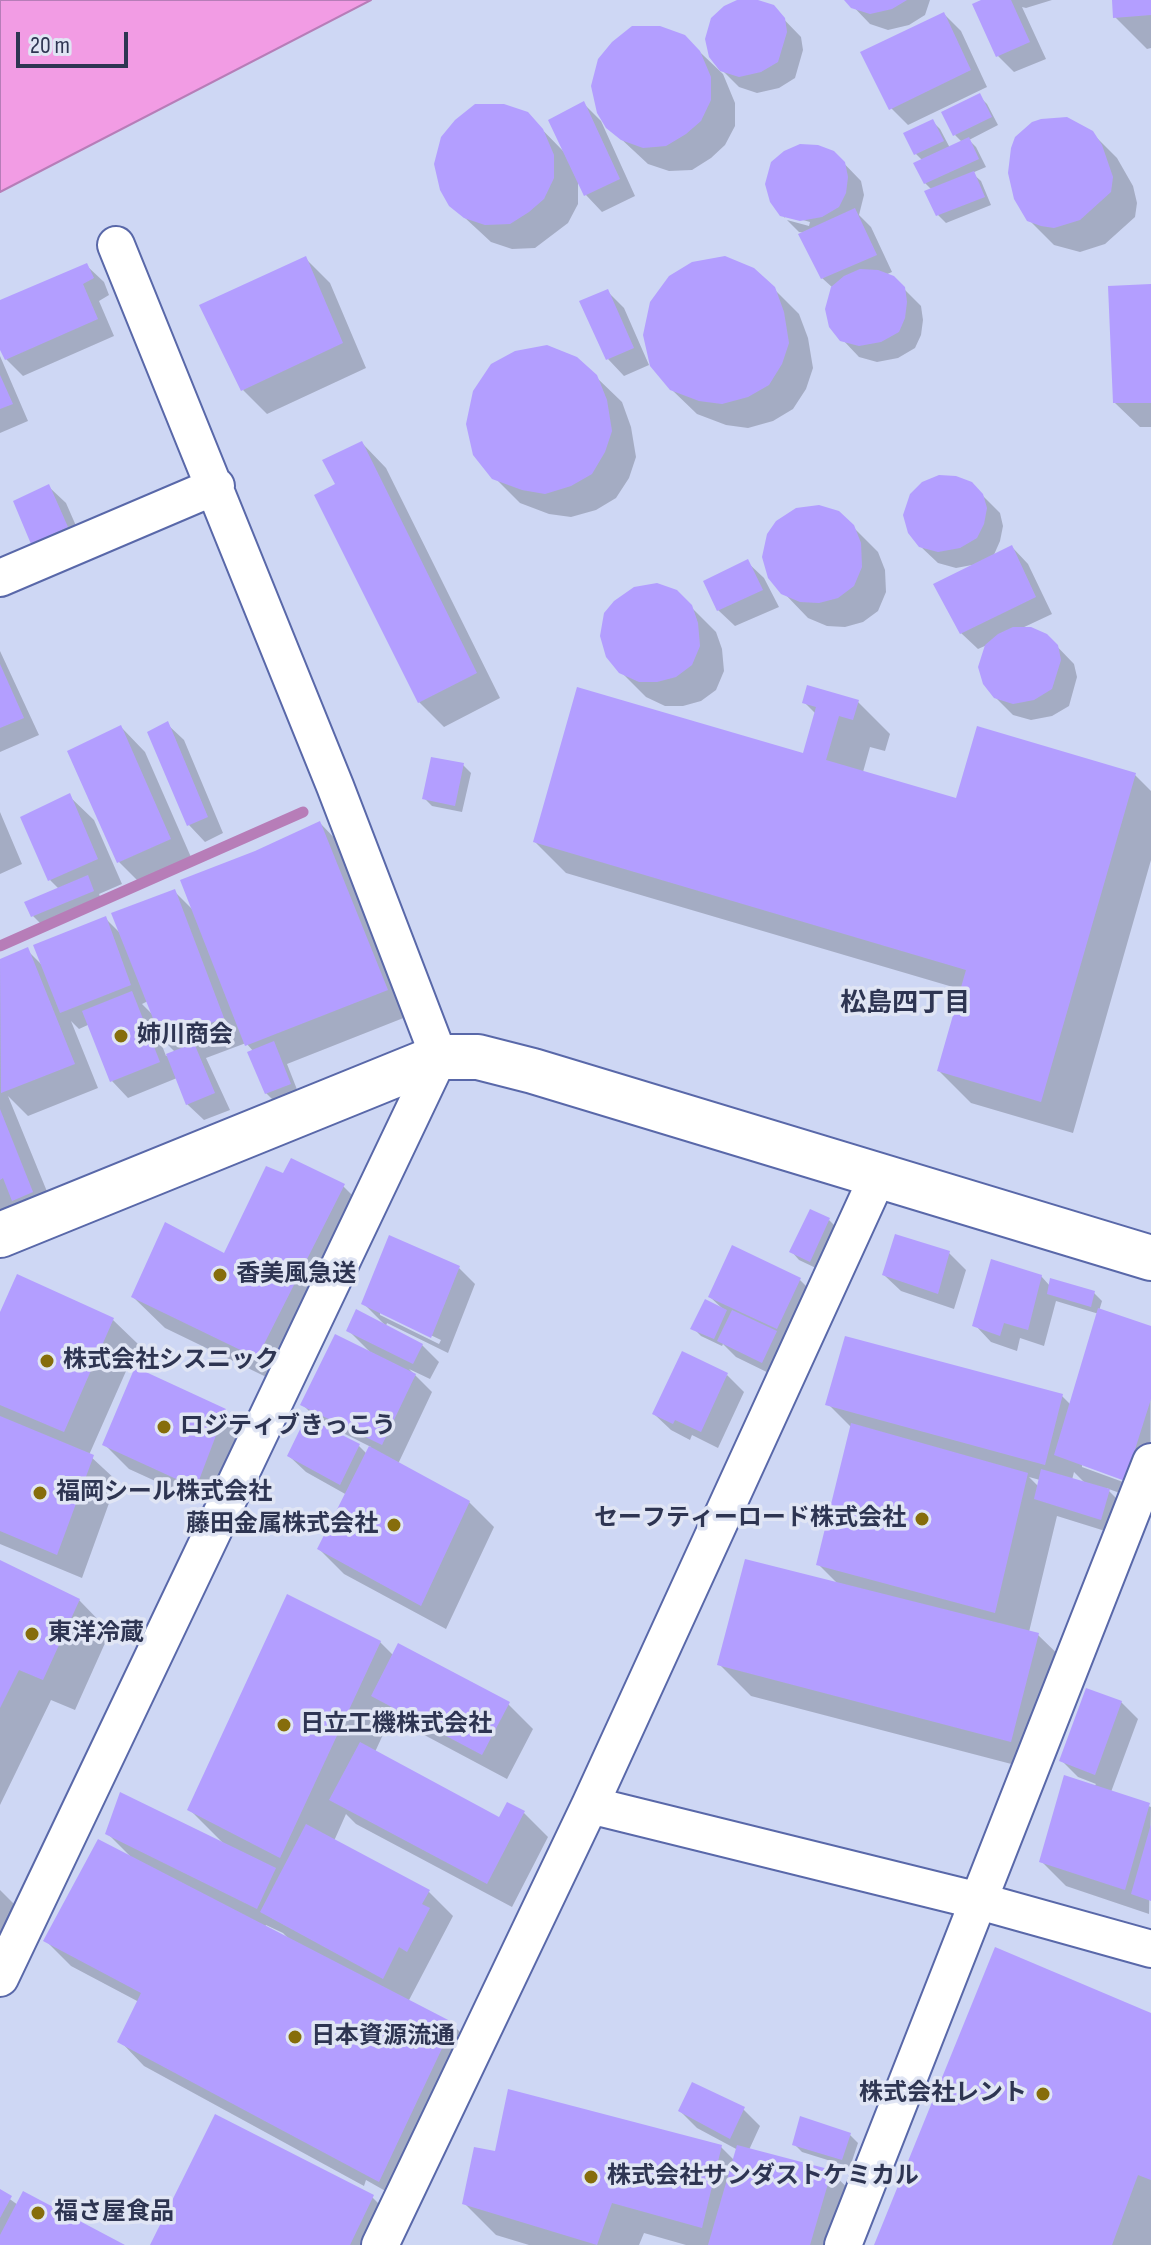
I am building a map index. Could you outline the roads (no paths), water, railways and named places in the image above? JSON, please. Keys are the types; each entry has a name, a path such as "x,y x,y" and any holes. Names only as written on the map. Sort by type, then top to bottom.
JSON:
{"street":[{"path":"0,1978 439,1057 216,486 116,245"},
{"path":"0,578 216,486"},
{"path":"0,1235 439,1057 478,1057 1151,1258"},
{"path":"380,2245 590,1805 878,1176"},
{"path":"843,2245 1151,1462"},
{"path":"590,1805 979,1901 1151,1949"}],"waterway":[{"path":"0,946 303,812"}],"place":[{"name":"姉川商会","path":"121,1036"},
{"name":"香美風急送","path":"220,1275"},
{"name":"株式会社シスニック","path":"47,1361"},
{"name":"ロジティブきっこう","path":"164,1427"},
{"name":"福岡シール株式会社","path":"40,1493"},
{"name":"セーフティーロード株式会社","path":"922,1519"},
{"name":"藤田金属株式会社","path":"394,1525"},
{"name":"東洋冷蔵","path":"32,1634"},
{"name":"日立工機株式会社","path":"284,1725"},
{"name":"日本資源流通","path":"295,2037"},
{"name":"株式会社レント","path":"1043,2094"},
{"name":"株式会社サンダストケミカル","path":"591,2177"},
{"name":"福さ屋食品","path":"38,2213"}],"district":[{"name":"松島四丁目","path":"905,1004"}]}
